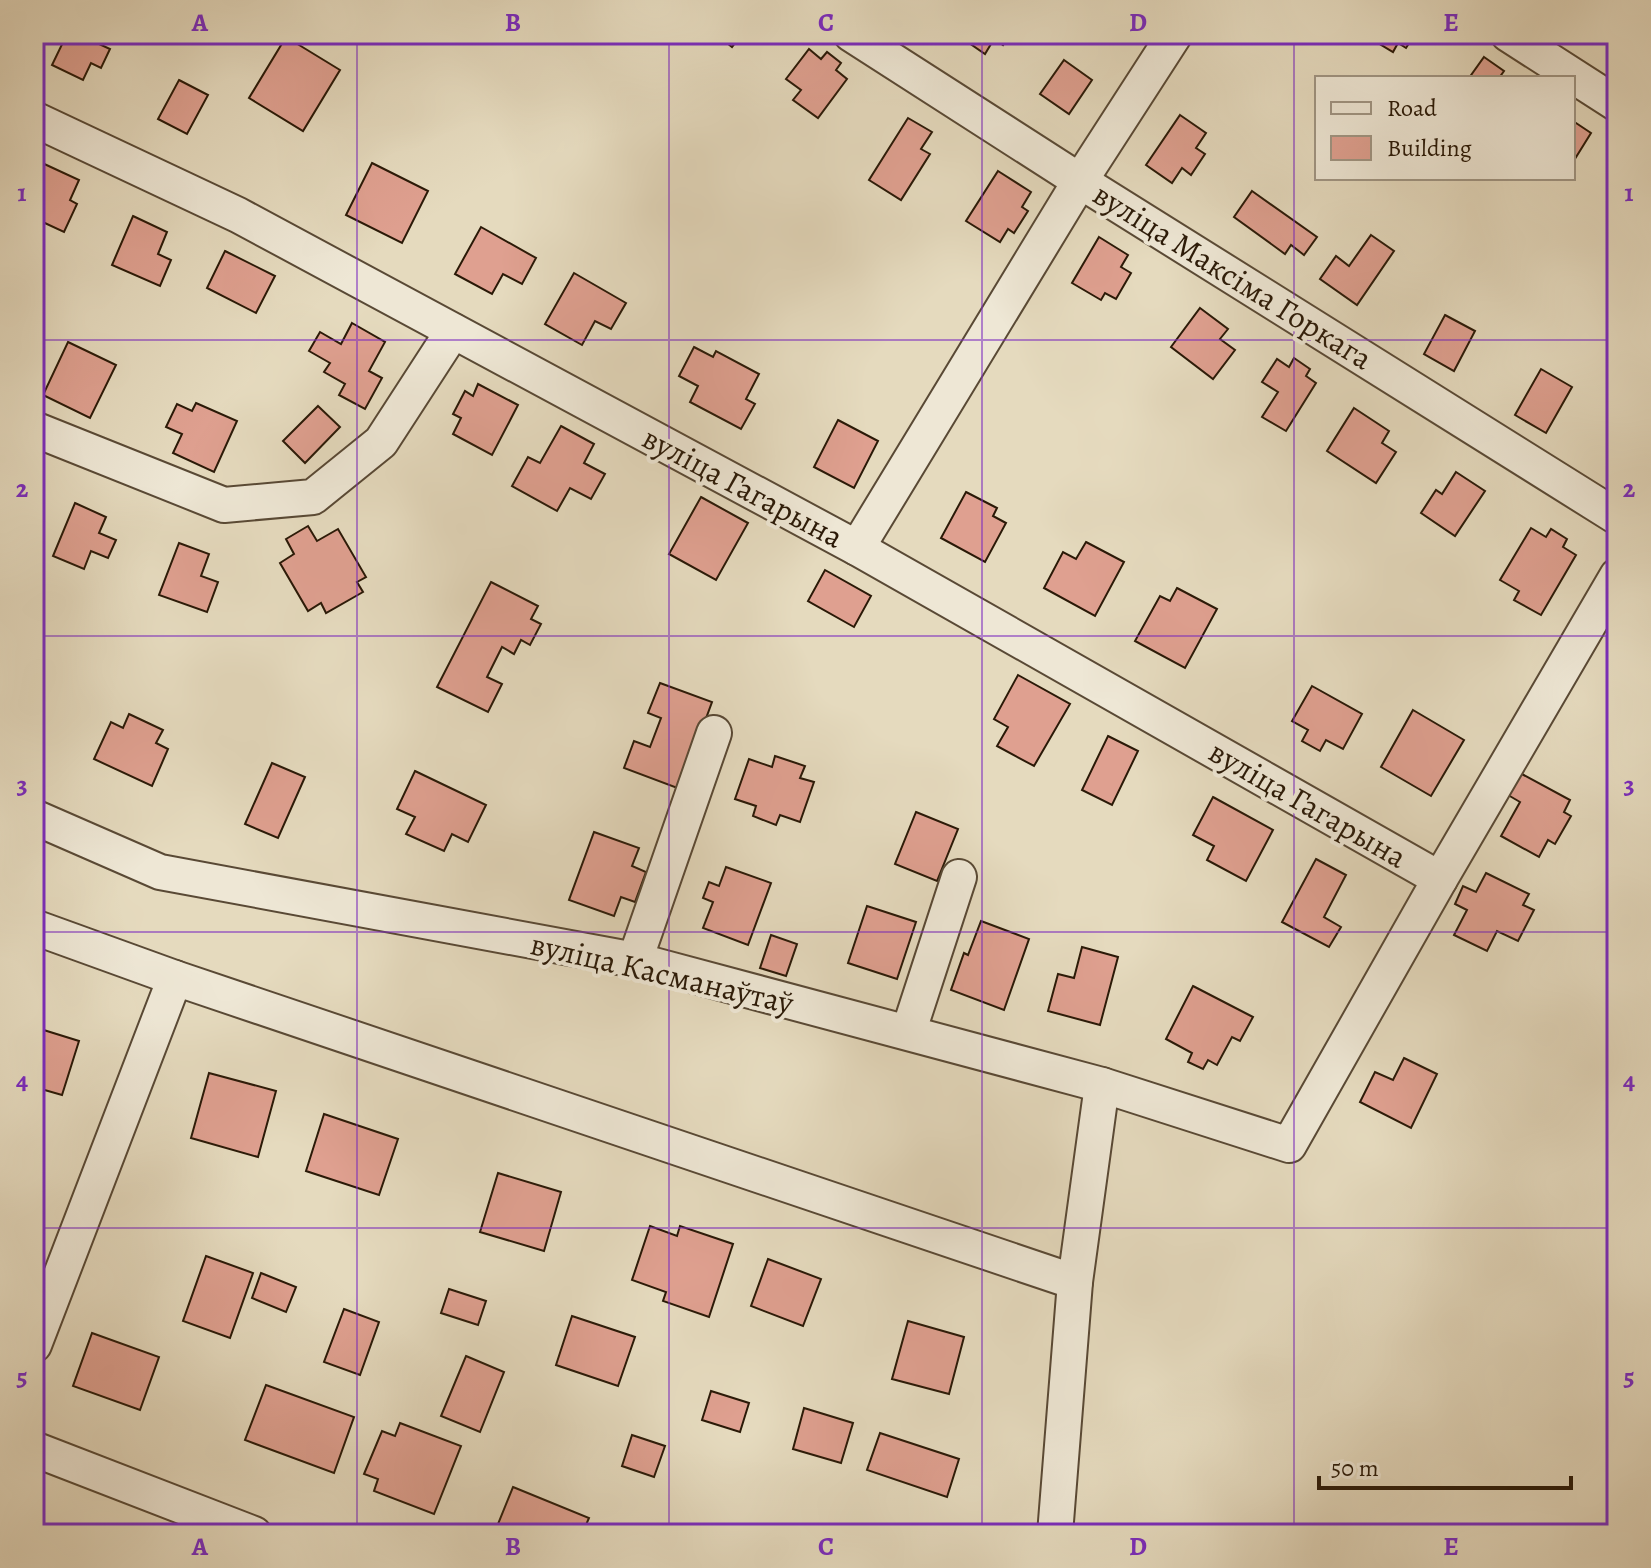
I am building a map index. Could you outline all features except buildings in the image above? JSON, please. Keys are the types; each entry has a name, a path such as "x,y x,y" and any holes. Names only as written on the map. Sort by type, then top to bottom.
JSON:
{"street":[{"name":"вуліца Максіма Горкага","path":"851,34 1617,517"},
{"path":"857,548 1080,181 1175,34"},
{"path":"1508,34 1573,76"},
{"path":"1575,77 1617,104"},
{"name":"вуліца Гагарына","path":"34,119 238,215 857,548 1440,879"},
{"path":"34,429 224,505 313,497 381,442 453,331"},
{"path":"1440,879 1617,576"},
{"path":"635,960 714,733"},
{"name":"вуліца Касманаўтаў","path":"34,817 160,872 635,960 1102,1085 1289,1145 1440,879"},
{"path":"913,1018 959,877"},
{"path":"34,927 175,978 1075,1282"},
{"path":"34,1345 175,978"},
{"path":"1055,1534 1075,1282 1102,1085"},
{"path":"34,1449 254,1534"}]}
